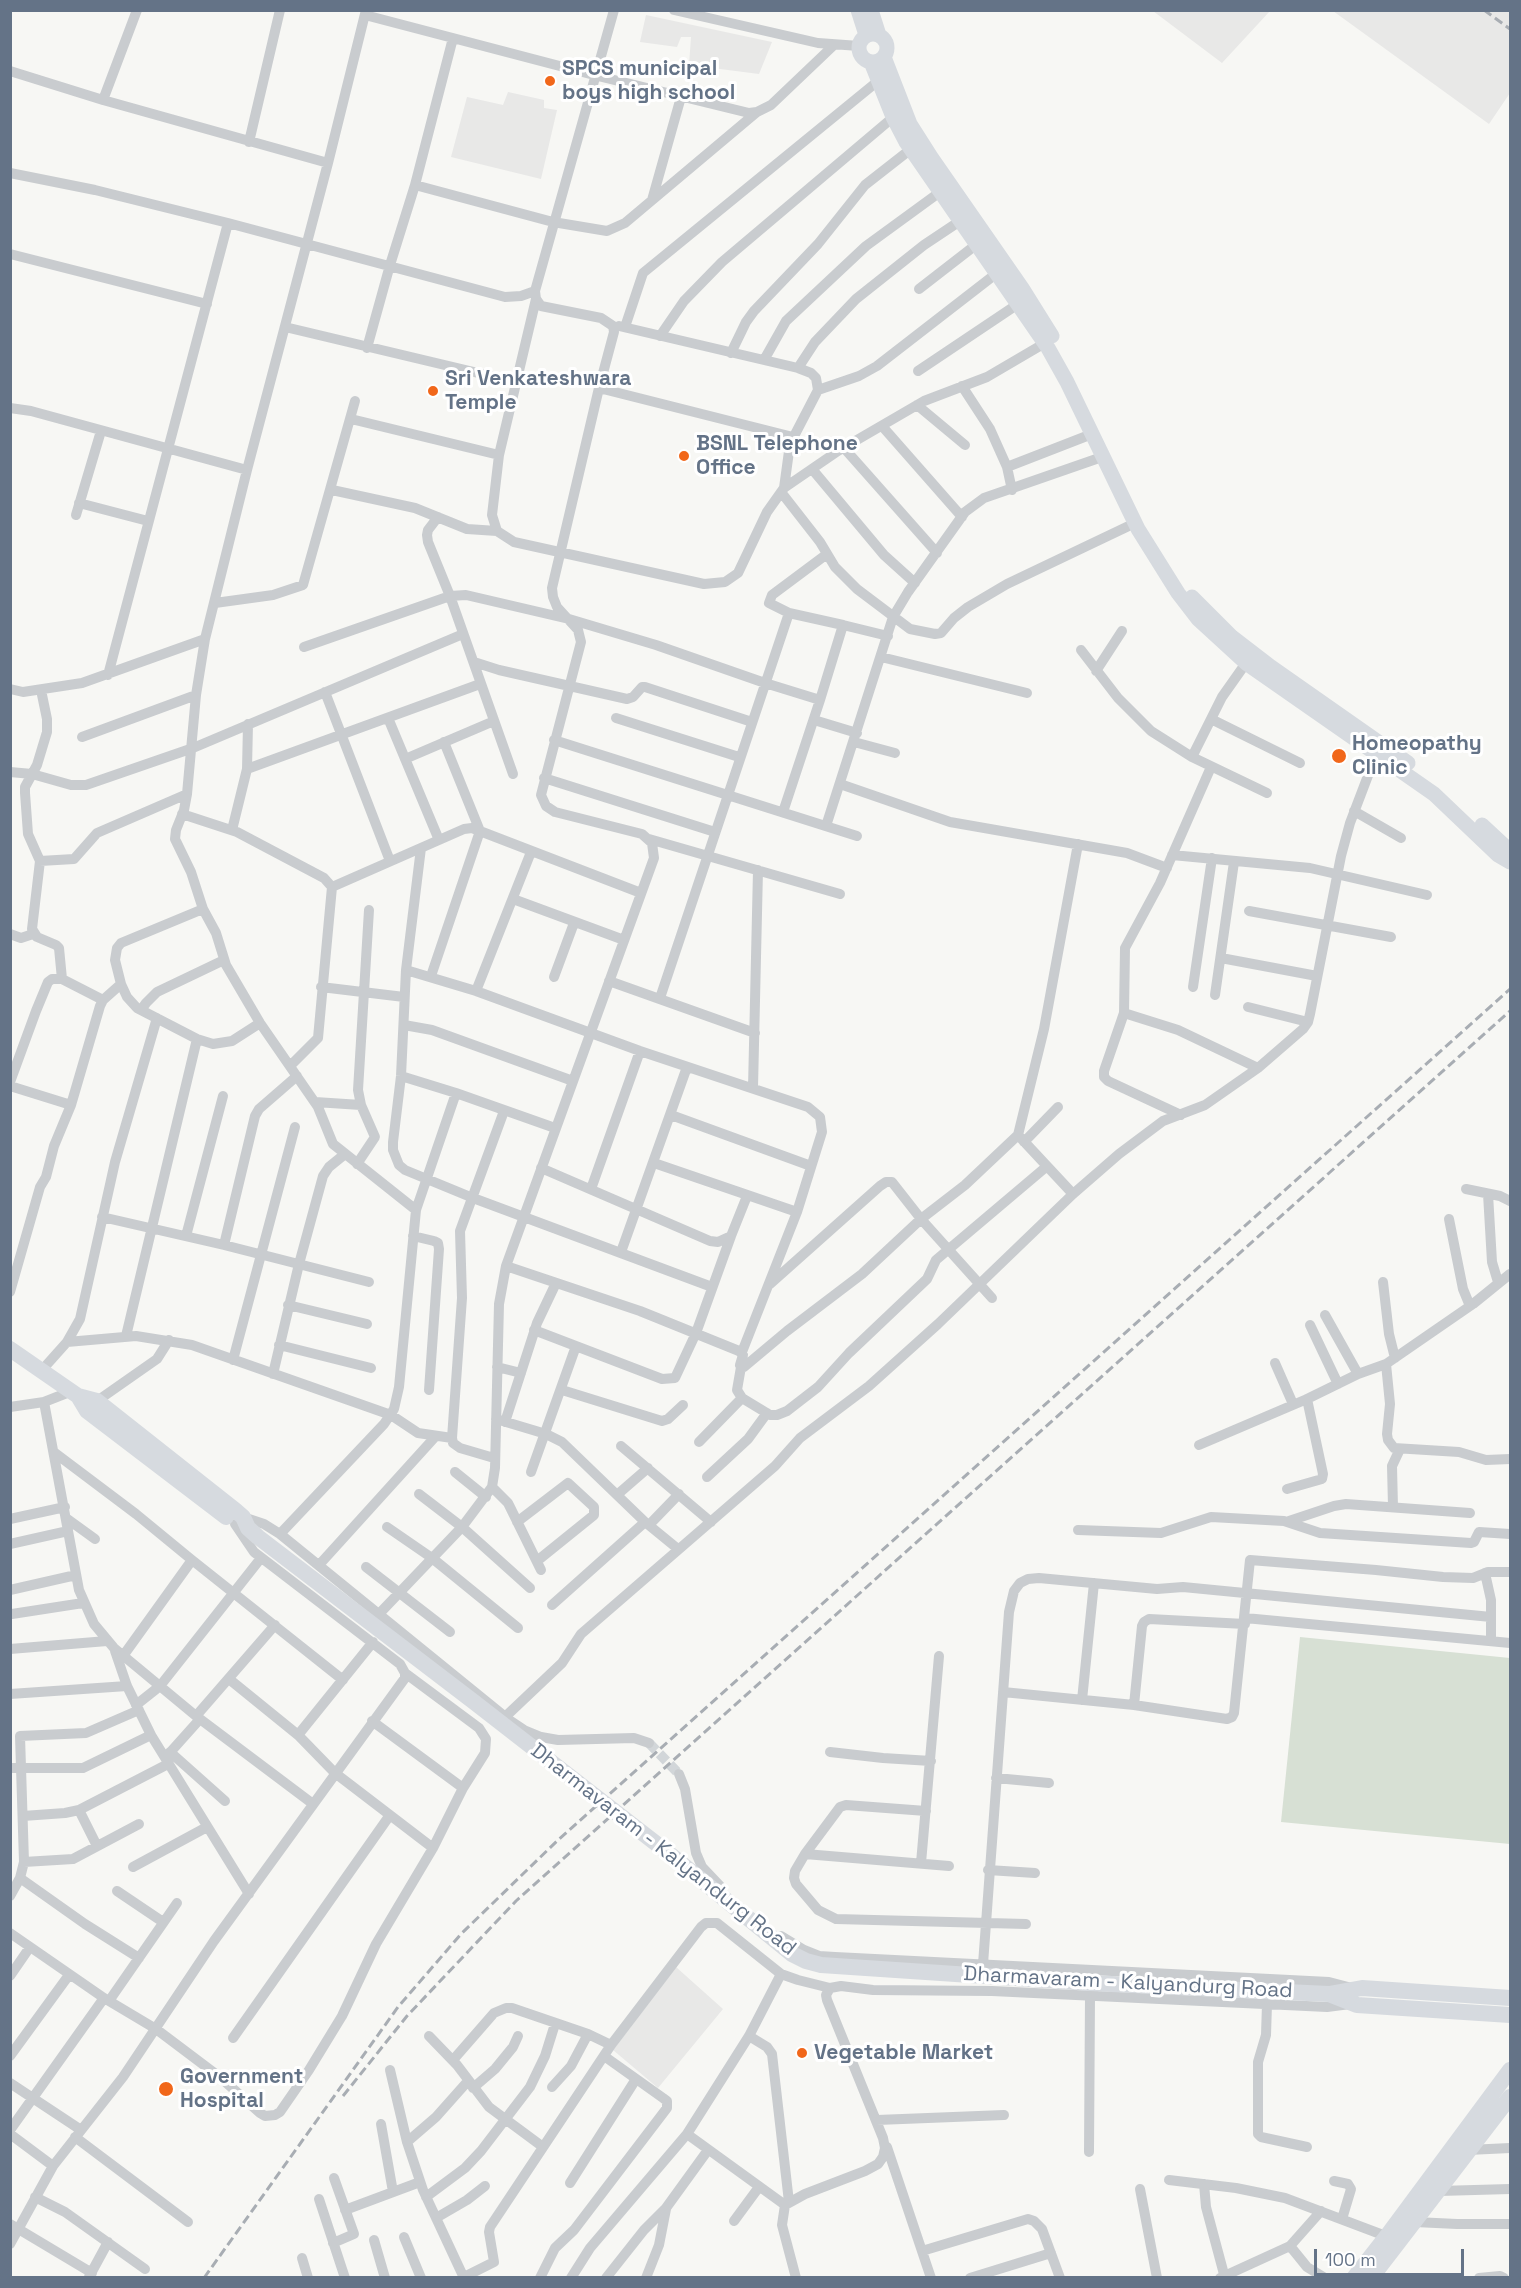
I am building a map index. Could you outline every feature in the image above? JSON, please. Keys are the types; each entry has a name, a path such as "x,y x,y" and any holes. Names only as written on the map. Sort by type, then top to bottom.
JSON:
{"main road":[{"path":"858,10 868,39"},
{"path":"871,10 868,39 863,58 877,60"},
{"path":"868,39 887,45 877,60 878,81 1022,288 1053,338 1079,386 1124,485 1150,533 1193,598 1245,648 1381,742 1448,794 1510,851"},
{"path":"877,60 911,149 1045,344 1067,382 1135,523 1178,593 1201,622 1246,663 1377,752 1434,794 1498,855 1510,862"},
{"name":"Dharmavaram - Kalyandurg Road","path":"10,1349 75,1394 97,1401 246,1527"},
{"name":"Dharmavaram - Kalyandurg Road","path":"75,1394 87,1412 246,1527 667,1852 792,1954 806,1961 821,1965 1090,1983 1353,1996 1510,2015"},
{"name":"Dharmavaram - Kalyandurg Road","path":"1353,1996 1409,1990 1510,1998"},
{"path":"1371,2277 1393,2239 1416,2222 1439,2191 1510,2070"},
{"path":"1354,2277 1393,2239 1469,2142 1510,2097"}],"street":[{"path":"103,100 137,10"},
{"path":"249,142 280,10"},
{"path":"497,531 492,515 499,455 553,222 614,10"},
{"path":"674,10 710,15 834,45 868,39"},
{"path":"416,1210 333,1144 315,1102 260,1023 224,960 192,872 175,839 187,794 193,748 196,695 205,639 365,13 681,97 740,111 757,112"},
{"path":"367,348 415,185 453,38"},
{"path":"415,185 553,222 607,231 620,226 757,112 771,105 834,45"},
{"path":"10,71 328,164"},
{"path":"625,327 643,273 878,81"},
{"path":"652,200 681,97"},
{"path":"660,336 684,301 722,262 898,112"},
{"path":"731,353 754,311 818,244 866,185 911,149"},
{"path":"10,173 108,193 228,223 505,297 535,295"},
{"path":"764,360 786,321 866,246 940,192"},
{"path":"798,368 815,342 856,299 924,245 960,221"},
{"path":"108,675 228,223"},
{"path":"919,290 977,244"},
{"path":"10,254 207,304"},
{"path":"818,390 859,376 877,366 997,273"},
{"path":"535,295 541,306 601,318 613,326 798,368 816,378 818,390 793,437 782,490 835,567 857,589 910,629 941,633 954,618 1007,584 1135,523"},
{"path":"918,371 1018,304"},
{"path":"613,326 613,338 552,588 557,607 578,630 580,636 544,778 542,800 550,809 642,834 649,839 840,894"},
{"path":"285,327 516,382"},
{"path":"332,490 415,508 467,529 497,531 514,542 704,584 725,582 738,573 767,512 782,490 844,448 917,405 987,377 1045,344"},
{"path":"962,386 990,429 1007,467 1012,490"},
{"path":"599,388 793,437"},
{"path":"215,603 273,595 303,585 332,490 355,401"},
{"path":"917,405 965,445"},
{"path":"10,408 31,411 247,470"},
{"path":"351,419 499,455"},
{"path":"882,426 962,517"},
{"path":"76,515 101,431"},
{"path":"1007,467 1092,434"},
{"path":"844,448 937,554"},
{"path":"826,826 893,617 962,517 979,501 1102,457"},
{"path":"813,469 884,555 915,583"},
{"path":"79,503 148,521"},
{"path":"438,518 427,535 513,774"},
{"path":"827,554 769,599 772,606 789,613 888,636"},
{"path":"304,647 450,596 465,596 569,620 656,645 820,700"},
{"path":"660,998 789,613"},
{"path":"783,812 843,625"},
{"path":"1096,671 1122,631"},
{"path":"10,772 32,774 71,785 86,785 193,748 463,634"},
{"path":"10,689 23,692 82,683 205,639"},
{"path":"1081,650 1096,671 1151,731 1192,757 1267,793"},
{"path":"881,657 1027,693"},
{"path":"474,662 627,699 645,687 752,722"},
{"path":"1192,757 1222,697 1246,663"},
{"path":"247,770 480,684"},
{"path":"33,934 40,861 27,828 25,787 37,765 48,725 41,690"},
{"path":"325,692 390,861"},
{"path":"81,737 196,695"},
{"path":"388,718 439,840"},
{"path":"616,718 739,758"},
{"path":"1211,719 1300,764"},
{"path":"814,720 895,753"},
{"path":"405,759 494,721"},
{"path":"232,830 247,770 248,724"},
{"path":"554,740 857,836"},
{"path":"431,976 480,831 444,742"},
{"path":"506,1717 562,1663 580,1635 780,1462 800,1438 868,1386 938,1324 1073,1194 1119,1154 1158,1124 1205,1106 1258,1068 1308,1022 1337,874 1354,811 1377,752"},
{"path":"1181,1115 1108,1081 1104,1077 1104,1071 1124,1013 1125,948 1167,868 1211,767"},
{"path":"544,778 715,832"},
{"path":"840,784 950,822 1134,854 1167,868"},
{"path":"40,861 74,859 97,833 187,794"},
{"path":"1354,811 1401,838"},
{"path":"182,814 232,830 324,878 332,887 318,1038 294,1071 255,1116 224,1245"},
{"path":"332,887 464,829 480,831 641,893"},
{"path":"501,1421 497,1367 499,1304 506,1266 654,858 654,850 649,839"},
{"path":"1021,1139 1078,844"},
{"path":"421,848 406,970 404,1025 393,1150 399,1165 405,1170 472,1198 712,1287"},
{"path":"476,991 531,852"},
{"path":"1172,855 1301,867 1426,895"},
{"path":"1193,987 1212,858"},
{"path":"1215,995 1234,862"},
{"path":"753,1088 758,870"},
{"path":"513,899 624,940"},
{"path":"204,909 121,943 115,954 121,984 130,1002 141,1010 197,1039 213,1044 232,1041 260,1023"},
{"path":"357,1164 375,1137 361,1106 358,1090 369,910"},
{"path":"1249,911 1391,937"},
{"path":"554,977 574,923"},
{"path":"10,934 21,938 33,934 56,945 59,948 62,980"},
{"path":"1221,958 1317,976"},
{"path":"141,1010 157,992 224,960"},
{"path":"406,970 476,991 640,1051 808,1107 820,1117 822,1132 797,1212 741,1352 737,1390 742,1398 767,1413 777,1415 786,1411 818,1387 849,1353 927,1279 936,1260 1046,1167"},
{"path":"71,1106 10,1084 48,982 52,979 62,980 103,1000"},
{"path":"609,981 755,1033"},
{"path":"10,1292 14,1264 40,1187 46,1177 54,1146 71,1106 103,1000 121,984"},
{"path":"321,987 404,997"},
{"path":"1248,1007 1308,1022"},
{"path":"1124,1013 1178,1030 1258,1068"},
{"path":"42,1370 67,1342 80,1319 115,1162 157,1018"},
{"path":"404,1025 432,1030 573,1081"},
{"path":"126,1336 197,1039"},
{"path":"591,1189 640,1051"},
{"path":"621,1252 687,1067"},
{"path":"400,1076 555,1128"},
{"path":"279,1534 391,1415 399,1387 416,1210 456,1093"},
{"path":"186,1236 222,1096"},
{"path":"315,1102 361,1106"},
{"path":"741,1367 744,1367 862,1274 921,1219 1058,1107"},
{"path":"494,1458 460,1448 453,1443 452,1438 462,1298 460,1231 504,1111"},
{"path":"670,1115 811,1166"},
{"path":"233,1360 295,1127"},
{"path":"1021,1139 1073,1194"},
{"path":"273,1374 298,1264 323,1176 329,1167 345,1154"},
{"path":"654,1163 797,1212"},
{"path":"541,1168 710,1241 718,1242 731,1236"},
{"path":"768,1286 886,1182 892,1182 921,1219 993,1298"},
{"path":"1467,1190 1510,1201"},
{"path":"1488,1194 1492,1262 1497,1282"},
{"path":"534,1330 662,1379 675,1378 696,1333 747,1196"},
{"path":"102,1217 262,1254 369,1282"},
{"path":"1449,1219 1463,1289 1470,1306"},
{"path":"413,1236 435,1241 439,1249 429,1390"},
{"path":"506,1266 640,1311 741,1352"},
{"path":"1199,1445 1307,1399 1358,1374 1386,1364 1470,1306 1497,1282 1510,1274"},
{"path":"1383,1282 1389,1334 1395,1358"},
{"path":"378,1615 462,1527 489,1492 495,1468 494,1458 501,1421 521,1373 534,1330 556,1283"},
{"path":"288,1305 367,1324"},
{"path":"1326,1315 1358,1374"},
{"path":"1310,1325 1338,1384"},
{"path":"67,1342 126,1336 169,1340 192,1345 391,1415 418,1433 452,1438"},
{"path":"97,1401 157,1359 169,1340"},
{"path":"279,1345 371,1368"},
{"path":"531,1472 576,1346"},
{"path":"1275,1363 1293,1404"},
{"path":"1386,1364 1390,1404 1387,1434 1394,1448 1459,1452 1485,1460 1510,1459"},
{"path":"497,1367 521,1373"},
{"path":"562,1390 662,1421 668,1419 683,1405"},
{"path":"10,1407 75,1394"},
{"path":"699,1442 742,1398"},
{"path":"1287,1490 1319,1482 1322,1479 1323,1474 1307,1399"},
{"path":"44,1402 76,1575 83,1603 94,1624 115,1649 198,1718 313,1804"},
{"path":"707,1477 748,1439 767,1413"},
{"path":"501,1421 546,1434 562,1442 647,1524 678,1549"},
{"path":"319,1565 435,1437"},
{"path":"621,1446 711,1522"},
{"path":"1393,1507 1392,1466 1400,1449"},
{"path":"55,1453 136,1514 343,1680"},
{"path":"618,1494 648,1468"},
{"path":"455,1472 508,1503 517,1522 539,1565 594,1515 594,1508 568,1483 517,1522"},
{"path":"419,1494 462,1527 530,1588"},
{"path":"552,1605 679,1494"},
{"path":"1289,1521 1340,1505 1470,1513"},
{"path":"10,1519 65,1513 95,1539"},
{"path":"1078,1530 1161,1533 1211,1517 1289,1521 1320,1533 1471,1543 1474,1542 1479,1532 1510,1534"},
{"path":"10,1933 107,2000 156,2029 221,2078 265,2116 280,2112 342,2016 380,1937 433,1848 463,1788 485,1753 484,1734 405,1673 400,1664 373,1642 261,1558 244,1540 246,1527 264,1524 279,1534 506,1717 532,1734 550,1739 576,1741 634,1738 649,1743"},
{"path":"387,1527 432,1558 518,1628"},
{"path":"10,1544 68,1531"},
{"path":"10,1896 20,1878 24,1862 23,1816 15,1768 20,1736 86,1733 137,1707 160,1686 261,1558"},
{"path":"10,1649 115,1649 192,1560"},
{"path":"1003,1692 1134,1705 1221,1719 1232,1718 1245,1621 1249,1563 1253,1560 1443,1578 1473,1578 1485,1573 1510,1572"},
{"path":"366,1567 450,1632"},
{"path":"1485,1573 1491,1600 1491,1641"},
{"path":"10,1590 76,1575"},
{"path":"983,1964 988,1870 1009,1612 1014,1591 1020,1583 1039,1578 1157,1589 1183,1587 1491,1617"},
{"path":"1082,1700 1094,1583"},
{"path":"12,1614 83,1603"},
{"path":"1134,1705 1142,1626 1149,1619 1245,1621 1510,1643"},
{"path":"23,1816 79,1810 167,1758 275,1625"},
{"path":"298,1736 373,1642"},
{"path":"115,1649 127,1686 151,1735 249,1894"},
{"path":"921,1863 939,1656"},
{"path":"10,2244 14,2226 35,2197 53,2166 123,2077 214,1941 372,1721 403,1683 405,1673"},
{"path":"229,1680 298,1736 335,1773 433,1848"},
{"path":"10,1694 127,1686"},
{"path":"372,1721 463,1788"},
{"path":"15,1768 83,1768 151,1735"},
{"path":"830,1752 931,1761"},
{"path":"167,1758 225,1801"},
{"path":"679,1774 685,1789 696,1853 702,1867 727,1893 791,1943 819,1956 1329,1982 1353,1996"},
{"path":"996,1778 1049,1783"},
{"path":"926,1811 846,1805 840,1807 805,1854 794,1878 796,1884 825,1915 845,1920 1026,1924"},
{"path":"79,1810 97,1846"},
{"path":"233,2038 390,1815"},
{"path":"24,1862 73,1859 139,1824"},
{"path":"133,1867 207,1827"},
{"path":"805,1854 950,1866"},
{"path":"988,1870 1035,1873"},
{"path":"20,1878 138,1958"},
{"path":"117,1892 163,1922"},
{"path":"53,2166 10,2132 177,1903"},
{"path":"390,2070 406,2142 420,2182 464,2277 494,2262 490,2228 611,2045 706,1923 712,1922 722,1926 781,1974 830,1988 841,1986 873,1990 993,1991 1327,2007 1353,1996"},
{"path":"10,1976 30,1947"},
{"path":"571,2277 590,2248 687,2134 749,2036 781,1974"},
{"path":"10,2056 69,1975"},
{"path":"830,1988 826,1995 827,2000 877,2121 932,2277"},
{"path":"1089,2152 1090,1996"},
{"path":"1267,2004 1266,2035 1258,2062 1258,2134 1261,2137 1307,2147"},
{"path":"453,2060 500,2009 512,2008 588,2034 611,2045"},
{"path":"426,2197 465,2168 530,2087 555,2024"},
{"path":"552,2087 571,2066 588,2034"},
{"path":"406,2142 471,2085 495,2069 513,2047 518,2036"},
{"path":"749,2036 767,2047 772,2054 787,2204 782,2225 796,2277"},
{"path":"429,2037 453,2060 489,2108 543,2147"},
{"path":"540,2277 555,2248 574,2230 667,2108 667,2102 663,2098 604,2056"},
{"path":"570,2184 636,2079"},
{"path":"10,2083 34,2098 188,2222"},
{"path":"877,2121 1004,2115"},
{"path":"381,2124 393,2192"},
{"path":"687,2134 759,2187 787,2204"},
{"path":"787,2204 878,2164 884,2157 883,2138"},
{"path":"1469,2142 1510,2148"},
{"path":"606,2277 644,2230 666,2208 708,2150"},
{"path":"333,2243 354,2235 334,2178"},
{"path":"1169,2180 1285,2198 1393,2239"},
{"path":"1334,2181 1348,2184 1351,2189 1342,2219"},
{"path":"345,2210 420,2182"},
{"path":"1204,2184 1206,2208 1223,2277 1290,2247 1321,2211"},
{"path":"436,2218 484,2187"},
{"path":"734,2221 759,2187"},
{"path":"1140,2189 1157,2277"},
{"path":"1439,2191 1510,2190"},
{"path":"35,2197 65,2212 145,2269"},
{"path":"319,2199 345,2277"},
{"path":"646,2277 658,2245 666,2208"},
{"path":"922,2251 1028,2219 1039,2225 1060,2277"},
{"path":"1416,2222 1510,2224"},
{"path":"14,2226 90,2275 108,2242"},
{"path":"404,2238 421,2277"},
{"path":"374,2240 385,2277"},
{"path":"1290,2247 1307,2267 1325,2277"},
{"path":"970,2277 1051,2253"},
{"path":"302,2258 308,2277"},
{"path":"1479,2277 1504,2277"}],"shaded area":[{"path":"1153,11 1270,11 1222,63"},
{"path":"1333,11 1510,11 1510,93 1489,124"},
{"path":"646,15 772,42 759,74 689,65 691,37 681,37 677,47 640,42"},
{"path":"508,92 544,100 544,108 557,110 541,179 451,157 467,97 503,105"},
{"path":"1300,1637 1510,1658 1510,1844 1281,1822"},
{"path":"676,1967 723,2009 658,2088 613,2050"}],"tunnel":[{"path":"649,1743 679,1774"}],"railway":[{"path":"1484,10 1510,29"},
{"path":"204,2278 398,2007 461,1934 558,1840 1510,989"},
{"path":"343,2096 407,2016 516,1901 1510,1011"}],"place":[{"name":"SPCS municipal boys high school","path":"550,81"},
{"name":"Sri Venkateshwara Temple","path":"433,391"},
{"name":"BSNL Telephone Office","path":"684,456"},
{"name":"Homeopathy Clinic","path":"1339,756"},
{"name":"Vegetable Market","path":"802,2053"},
{"name":"Government Hospital","path":"166,2089"}]}
